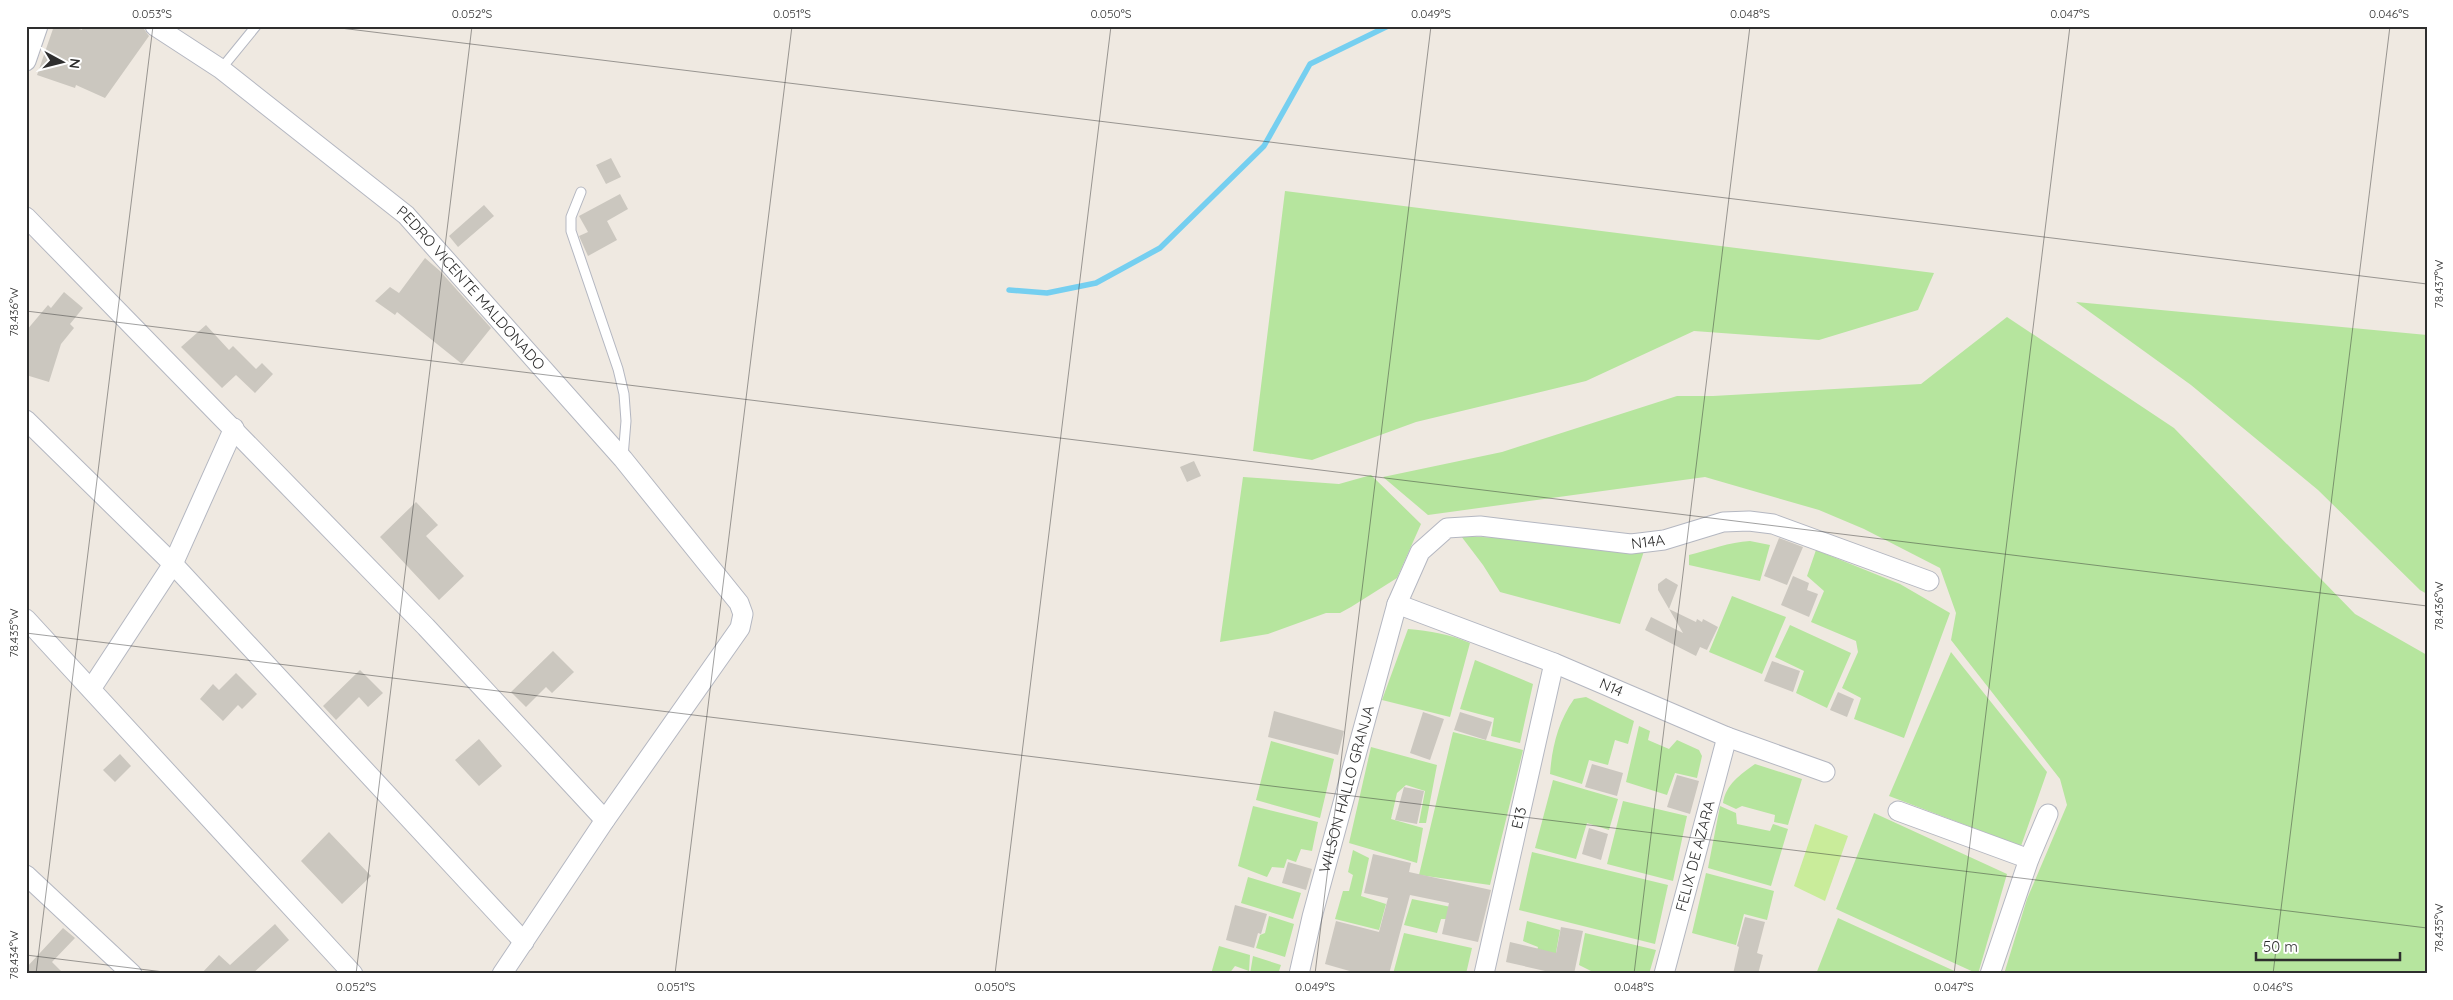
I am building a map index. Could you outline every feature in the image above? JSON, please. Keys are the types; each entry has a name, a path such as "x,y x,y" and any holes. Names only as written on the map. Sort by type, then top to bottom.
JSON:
{"street":[{"path":"26,61 38,26"},
{"name":"PEDRO VICENTE MALDONADO","path":"155,26 221,69 406,215 623,459 738,603 743,614 740,628 605,820"},
{"path":"26,217 234,428 426,627 605,820 502,974"},
{"path":"26,420 173,564 524,942"},
{"path":"91,689 173,564 234,428"},
{"name":"N14A","path":"1397,604 1420,552 1447,528 1480,526 1631,544 1664,540 1723,522 1749,521 1773,524 1929,581"},
{"name":"N14","path":"1397,604 1554,663 1727,737 1825,772"},
{"name":"WILSON HALLO GRANJA","path":"1300,974 1312,917 1397,604"},
{"path":"26,619 353,974"},
{"name":"E13","path":"1484,974 1554,663"},
{"name":"FELIX DE AZARA","path":"1664,974 1727,737"},
{"path":"1898,812 2029,859"},
{"path":"1990,974 2029,859 2048,814"},
{"path":"26,875 132,974"}],"lane":[{"path":"221,69 256,26"},
{"path":"581,192 572,217 571,231 618,369 624,394 626,421 623,459"}],"green space":[{"path":"1285,191 1934,273 1918,310 1819,340 1694,331 1586,381 1416,422 1312,460 1253,451"},
{"path":"2076,302 2427,335 2427,594 2420,590 2318,490 2191,385"},
{"path":"2007,317 2174,428 2355,614 2427,655 2427,974 2004,974 2027,899 2067,805 2060,779 1951,640 1956,613 1940,568 1864,529 1819,510 1705,477 1428,515 1383,477 1502,452 1677,396 1713,396 1921,384"},
{"path":"1371,475 1421,524 1397,578 1340,613 1326,613 1268,634 1220,642 1243,477 1339,484"},
{"path":"1461,536 1561,541 1644,551 1620,624 1500,592"},
{"path":"1750,541 1770,545 1760,581 1689,565 1689,555"},
{"path":"1816,550 1900,584 1950,613 1904,738 1854,719 1861,698 1842,688 1858,652 1856,641 1811,622 1824,591 1807,576"},
{"path":"1732,596 1786,617 1762,674 1709,652"},
{"path":"1790,625 1851,653 1827,708 1796,693 1804,671 1775,657"},
{"path":"1408,629 1440,633 1470,643 1450,717 1382,700"},
{"path":"1951,652 2047,772 2021,846 1889,796"},
{"path":"1475,660 1533,684 1520,743 1491,736 1494,718 1460,709"},
{"path":"1586,697 1634,721 1628,744 1615,740 1608,765 1589,760 1582,784 1550,774 1554,744 1568,708 1574,699"},
{"path":"1639,726 1650,731 1648,740 1669,749 1677,740 1699,750 1702,756 1697,778 1675,773 1667,795 1626,782"},
{"path":"1453,732 1523,750 1490,885 1419,875"},
{"path":"1271,741 1334,759 1320,818 1256,800"},
{"path":"1371,747 1437,765 1426,823 1419,823 1425,791 1406,785 1397,793 1391,819 1423,828 1417,863 1349,843"},
{"path":"1755,764 1802,779 1788,825 1774,822 1775,815 1742,806 1736,809 1723,803 1730,785"},
{"path":"1553,780 1618,799 1609,830 1587,823 1576,859 1535,848"},
{"path":"1623,801 1687,816 1673,881 1607,864"},
{"path":"1253,806 1318,822 1312,851 1301,849 1296,862 1287,859 1284,868 1272,867 1267,877 1238,866"},
{"path":"1720,806 1736,813 1737,824 1770,831 1773,824 1788,829 1771,886 1708,868"},
{"path":"1874,813 2007,874 1978,974 1836,909"},
{"path":"1815,824 1848,836 1825,901 1794,886"},
{"path":"1353,850 1369,858 1361,896 1386,904 1379,930 1335,919 1343,891 1349,891 1353,875 1348,872"},
{"path":"1532,852 1668,885 1655,944 1519,910"},
{"path":"1706,873 1774,891 1767,920 1744,914 1736,945 1692,933"},
{"path":"1248,877 1301,893 1293,919 1241,903"},
{"path":"1412,899 1451,907 1447,919 1441,919 1437,933 1404,925"},
{"path":"1269,916 1294,924 1285,957 1256,948 1260,935 1265,933"},
{"path":"1838,918 1961,974 1816,974"},
{"path":"1527,921 1560,930 1555,958 1536,954 1538,947 1523,941"},
{"path":"1404,933 1472,948 1466,974 1393,974"},
{"path":"1585,933 1656,950 1649,974 1593,974 1593,972 1579,965"},
{"path":"1219,946 1250,955 1249,971 1235,966 1229,974 1211,974"},
{"path":"1253,956 1281,965 1278,974 1250,974"}],"building":[{"path":"54,26 69,26 82,30 83,26 138,26 144,29 149,36 105,98 76,85 75,88 37,75"},
{"path":"611,158 621,177 606,184 596,165"},
{"path":"620,194 628,209 607,221 617,240 588,256 579,236 588,232 579,216"},
{"path":"484,205 494,216 458,247 449,236"},
{"path":"425,258 440,271 491,328 462,364 397,312 395,315 375,301 390,287 399,293"},
{"path":"64,292 83,308 70,324 74,328 61,344 49,382 26,375 26,331 48,305 51,308"},
{"path":"206,325 229,350 233,346 256,369 262,363 273,374 255,393 236,375 222,388 181,347"},
{"path":"1194,461 1201,476 1187,482 1180,467"},
{"path":"416,502 438,525 426,536 464,576 439,600 380,537"},
{"path":"1779,538 1803,547 1787,585 1764,576"},
{"path":"1793,576 1809,583 1807,590 1818,594 1809,617 1781,605"},
{"path":"1666,578 1678,585 1669,609 1658,590 1658,584"},
{"path":"1669,609 1696,622 1697,619 1702,622 1703,619 1718,627 1707,650 1700,647 1696,656 1645,630 1651,617 1683,633"},
{"path":"553,651 574,672 552,693 546,687 526,707 511,692"},
{"path":"1772,661 1800,671 1793,692 1764,681"},
{"path":"360,670 383,693 368,707 359,697 336,720 323,706"},
{"path":"236,673 257,694 242,709 238,705 223,721 200,699 213,684 219,690"},
{"path":"1838,692 1854,699 1847,717 1830,710"},
{"path":"1274,711 1344,731 1338,755 1268,737"},
{"path":"1423,712 1444,719 1430,760 1410,753"},
{"path":"1460,712 1492,722 1486,740 1454,730"},
{"path":"479,739 502,766 479,786 455,760"},
{"path":"120,754 131,766 115,782 103,770"},
{"path":"1592,764 1623,773 1617,796 1585,787"},
{"path":"1677,775 1699,781 1690,814 1667,807"},
{"path":"1404,787 1424,791 1417,824 1395,820"},
{"path":"1589,828 1608,834 1601,860 1582,854"},
{"path":"329,832 371,876 342,904 301,861"},
{"path":"1373,854 1411,863 1409,872 1491,890 1478,942 1442,934 1449,903 1410,895 1389,974 1360,974 1325,964 1336,921 1379,932 1388,898 1364,893"},
{"path":"1288,862 1312,869 1306,890 1282,883"},
{"path":"1235,905 1267,914 1261,934 1258,933 1254,948 1226,940"},
{"path":"1745,917 1765,922 1757,953 1763,955 1758,974 1733,974 1739,947 1737,946"},
{"path":"275,924 289,940 252,974 201,974 219,955 230,965"},
{"path":"1561,927 1583,931 1574,974 1544,974 1545,971 1506,962 1510,942 1556,953"},
{"path":"63,928 75,938 52,962 64,974 26,974 26,968"}],"waterway":[{"path":"1009,290 1047,293 1096,283 1160,248 1264,146 1310,64 1388,26"}]}
